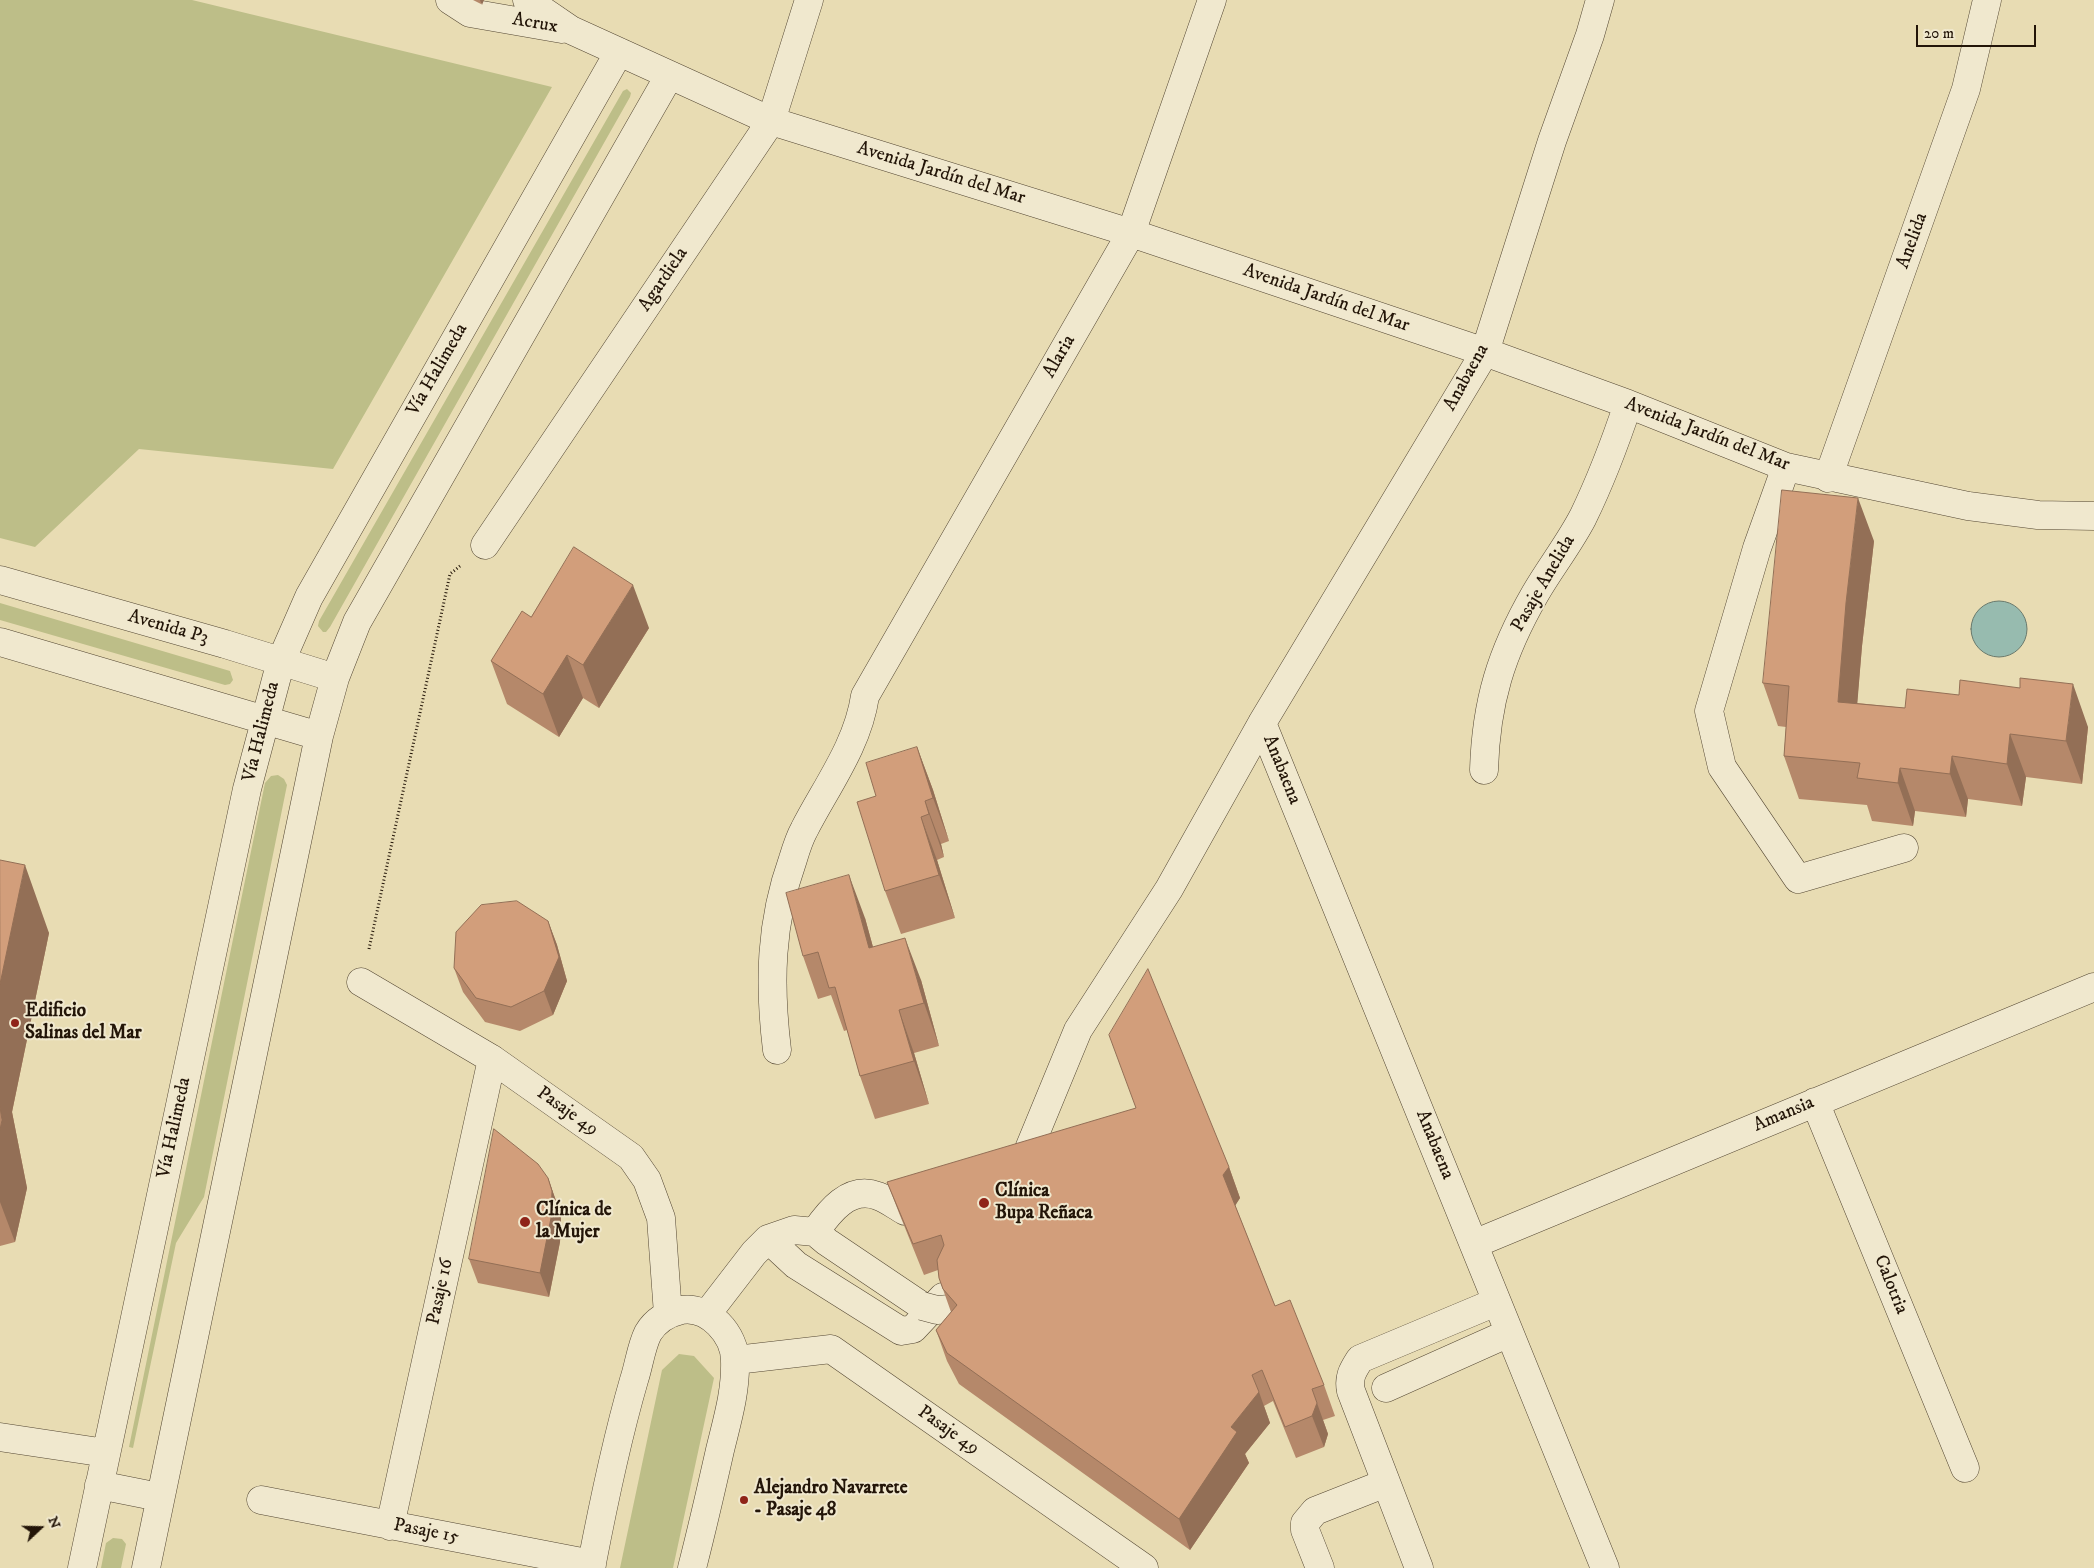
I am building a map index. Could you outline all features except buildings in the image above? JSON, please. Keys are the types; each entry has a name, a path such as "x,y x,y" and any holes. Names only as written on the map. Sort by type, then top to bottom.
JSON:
{"street":[{"name":"Acrux","path":"450,0 470,13 571,30"},
{"name":"Acrux","path":"527,0 571,30"},
{"name":"Agardiela","path":"485,545 771,121 809,0"},
{"name":"Alaria","path":"777,1050 772,1009 771,968 776,921 786,876 802,833 854,737 862,716 866,696 1131,233 1212,0"},
{"name":"Anabaena","path":"1017,1178 1078,1030 1169,889 1262,723 1484,352 1552,140 1590,35 1600,0"},
{"name":"Anelida","path":"1828,478 1966,89 1987,0"},
{"name":"Avenida Jardín del Mar","path":"571,30 771,121 1131,233 1484,352 1628,404 1786,467 1828,478 1968,506 2038,516 2094,516"},
{"name":"Vía Halimeda","path":"82,1568 243,808 264,720 281,661 308,597 619,52"},
{"path":"146,1568 159,1497 319,736 336,678 357,622 669,76"},
{"name":"Pasaje Anelida","path":"1484,770 1485,734 1491,698 1501,663 1536,592 1582,518 1612,451 1628,404"},
{"path":"1786,467 1757,548 1709,711 1722,767 1798,879 1904,848"},
{"name":"Avenida P3","path":"0,580 336,678"},
{"path":"0,642 319,736"},
{"name":"Anabaena","path":"1262,723 1605,1568"},
{"name":"Pasaje 49","path":"361,982 492,1059 631,1157 646,1180 661,1218 668,1314"},
{"name":"Amansia","path":"1474,1244 2094,986"},
{"name":"Pasaje 16","path":"390,1526 492,1059"},
{"name":"Calotria","path":"1816,1102 1966,1468"},
{"path":"815,1232 831,1210 846,1198 862,1193 877,1195 905,1211"},
{"path":"707,1314 754,1253 768,1239 794,1230 815,1232 922,1306 937,1310 949,1300 914,1330 901,1331 796,1265 768,1239"},
{"path":"1419,1568 1351,1391 1349,1382 1351,1372 1360,1359 1496,1302"},
{"path":"592,1566 627,1403 648,1333 657,1322 668,1314 695,1309 707,1314 725,1333 736,1360 734,1394 692,1568"},
{"path":"1386,1388 1509,1332"},
{"name":"Pasaje 49","path":"736,1360 831,1349 1144,1568"},
{"path":"0,1437 106,1453"},
{"path":"1320,1568 1305,1530 1308,1518 1315,1511 1386,1482"},
{"path":"99,1486 159,1497"},
{"name":"Pasaje 15","path":"261,1500 592,1566"}],"path":[{"path":"361,982 450,574 485,545"}],"green space":[{"path":"0,0 192,0 552,87 333,469 139,449 35,547 0,538"},
{"path":"627,89 631,93 630,97 330,627 326,632 323,632 318,626 319,621 623,91"},
{"path":"0,603 230,671 233,680 230,684 225,685 0,620"},
{"path":"278,775 284,779 287,785 204,1197 176,1243 133,1448 129,1447 265,783 271,776"},
{"path":"679,1354 694,1356 714,1378 673,1568 620,1568 662,1370"},
{"path":"113,1538 122,1539 126,1544 121,1568 101,1568 106,1543"}],"water":[{"path":"1993,601 2005,601 2015,605 2023,613 2027,629 2023,645 2015,653 2005,657 1993,657 1983,653 1975,645 1971,635 1971,623 1975,613 1983,605"}],"place":[{"name":"Edificio Salinas del Mar","path":"15,1023"},
{"name":"Clínica Bupa Reñaca","path":"984,1203"},
{"name":"Clínica de la Mujer","path":"525,1222"},
{"name":"Alejandro Navarrete - Pasaje 48","path":"744,1500"}]}
